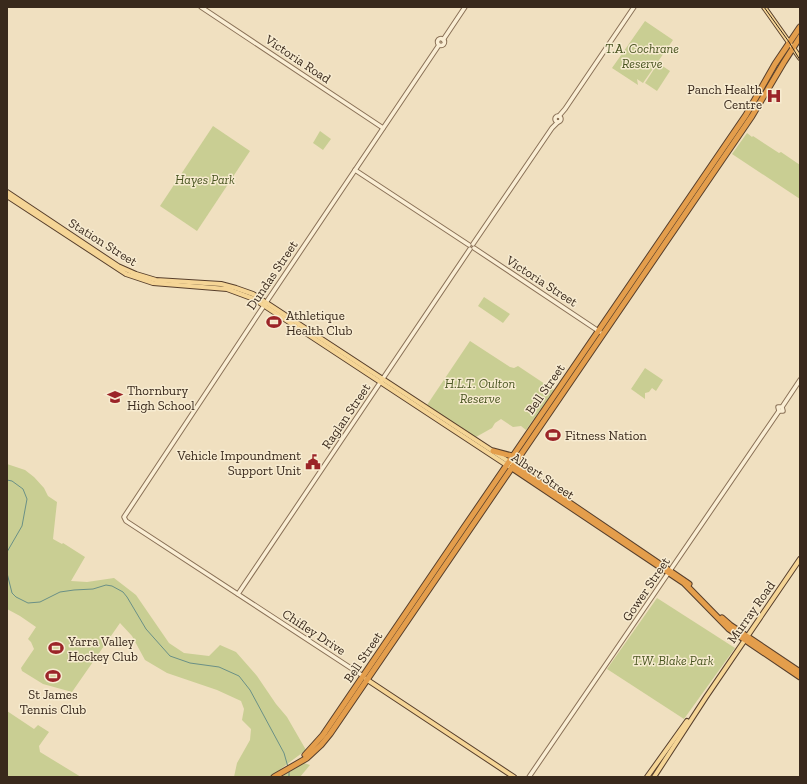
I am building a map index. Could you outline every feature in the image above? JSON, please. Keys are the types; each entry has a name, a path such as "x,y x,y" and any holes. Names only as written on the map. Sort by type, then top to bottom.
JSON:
{"highway":[{"name":"Bell Street","path":"365,678 400,621 751,108 800,27"},
{"name":"Bell Street","path":"274,777 302,759 323,735 423,599 752,116 769,89 782,64 800,37"},
{"path":"769,89 767,80 782,64"},
{"path":"526,436 537,432"},
{"path":"494,451 512,456"},
{"name":"Albert Street","path":"513,467 669,571 684,583 730,629 783,663 800,677"},
{"path":"463,529 468,532"},
{"path":"418,595 423,599"},
{"path":"400,621 405,624"},
{"name":"Albert Street","path":"783,663 800,672"}],"main road":[{"path":"764,7 800,58"},
{"name":"Station Street","path":"7,192 118,266 131,272 156,280 230,286 253,294 266,303"},
{"name":"Station Street","path":"7,196 126,274 154,283 227,289 266,303"},
{"name":"Albert Street","path":"266,303 508,463"},
{"name":"Albert Street","path":"485,448 494,451 513,467"},
{"name":"Murray Road","path":"654,777 706,697 800,559"},
{"name":"Chifley Drive","path":"365,678 514,777"},
{"name":"Murray Road","path":"647,777 706,697"},
{"path":"664,752 669,755"}],"street":[{"name":"Victoria Road","path":"201,7 384,128"},
{"name":"Dundas Street","path":"124,517 439,45 438,40 443,40 465,7"},
{"name":"Raglan Street","path":"238,594 552,128 557,121 561,121 560,116 565,108 634,7"},
{"name":"Victoria Street","path":"355,170 599,330"},
{"path":"599,330 602,337"},
{"name":"Gower Street","path":"529,777 779,411 783,411 782,406 800,380"},
{"name":"Chifley Drive","path":"124,517 126,520 365,678"}],"green space":[{"name":"T.A. Cochrane Reserve","path":"645,21 673,40 643,83 637,79 638,85 612,68"},
{"path":"658,63 670,71 657,91 645,83"},
{"name":"Hayes Park","path":"213,126 250,151 197,231 160,206"},
{"path":"320,131 331,139 323,150 313,143"},
{"path":"747,133 779,153 781,152 800,165 800,199 732,154"},
{"path":"484,297 510,314 503,323 478,306"},
{"name":"H.L.T. Oulton Reserve","path":"470,341 510,367 514,368 518,366 554,390 526,430 521,426 513,427 501,419 495,423 492,428 476,437 427,405"},
{"path":"645,368 663,380 656,391 652,388 649,392 645,393 645,399 631,389"},
{"path":"7,464 25,470 44,488 48,496 57,502 53,539 62,544 63,543 85,557 71,581 87,582 114,578 136,595 169,643 184,653 209,656 220,645 236,652 257,676 276,704 287,717 306,750 270,777 234,777 237,763 250,740 251,729 242,720 244,709 241,701 217,690 167,673 145,660 132,636 120,623 72,692 43,684 22,671 21,668 34,649 28,639 36,627 7,609"},
{"name":"T.W. Blake Park","path":"657,598 735,648 684,719 607,669"},
{"path":"7,711 34,729 38,725 49,732 39,746 40,752 81,777 7,777"},
{"path":"304,763 310,765 300,777 281,777"}],"waterway":[{"path":"7,480 12,481 23,489 27,499 22,526 7,552"},
{"path":"7,573 12,593 16,597 28,603 40,602 60,592 93,589 106,585 112,586 123,592 146,629 170,656 190,663 219,667 239,676 250,690 284,753 288,767"},
{"path":"289,772 289,777"}],"tram line":[{"path":"764,7 800,60"}],"place":[{"name":"Panch Health Centre","path":"774,96"},
{"name":"Athletique Health Club","path":"274,322"},
{"name":"Thornbury High School","path":"115,397"},
{"name":"Fitness Nation","path":"553,435"},
{"name":"Vehicle Impoundment Support Unit","path":"313,462"},
{"name":"Yarra Valley Hockey Club","path":"56,648"},
{"name":"St James Tennis Club","path":"53,676"}]}
